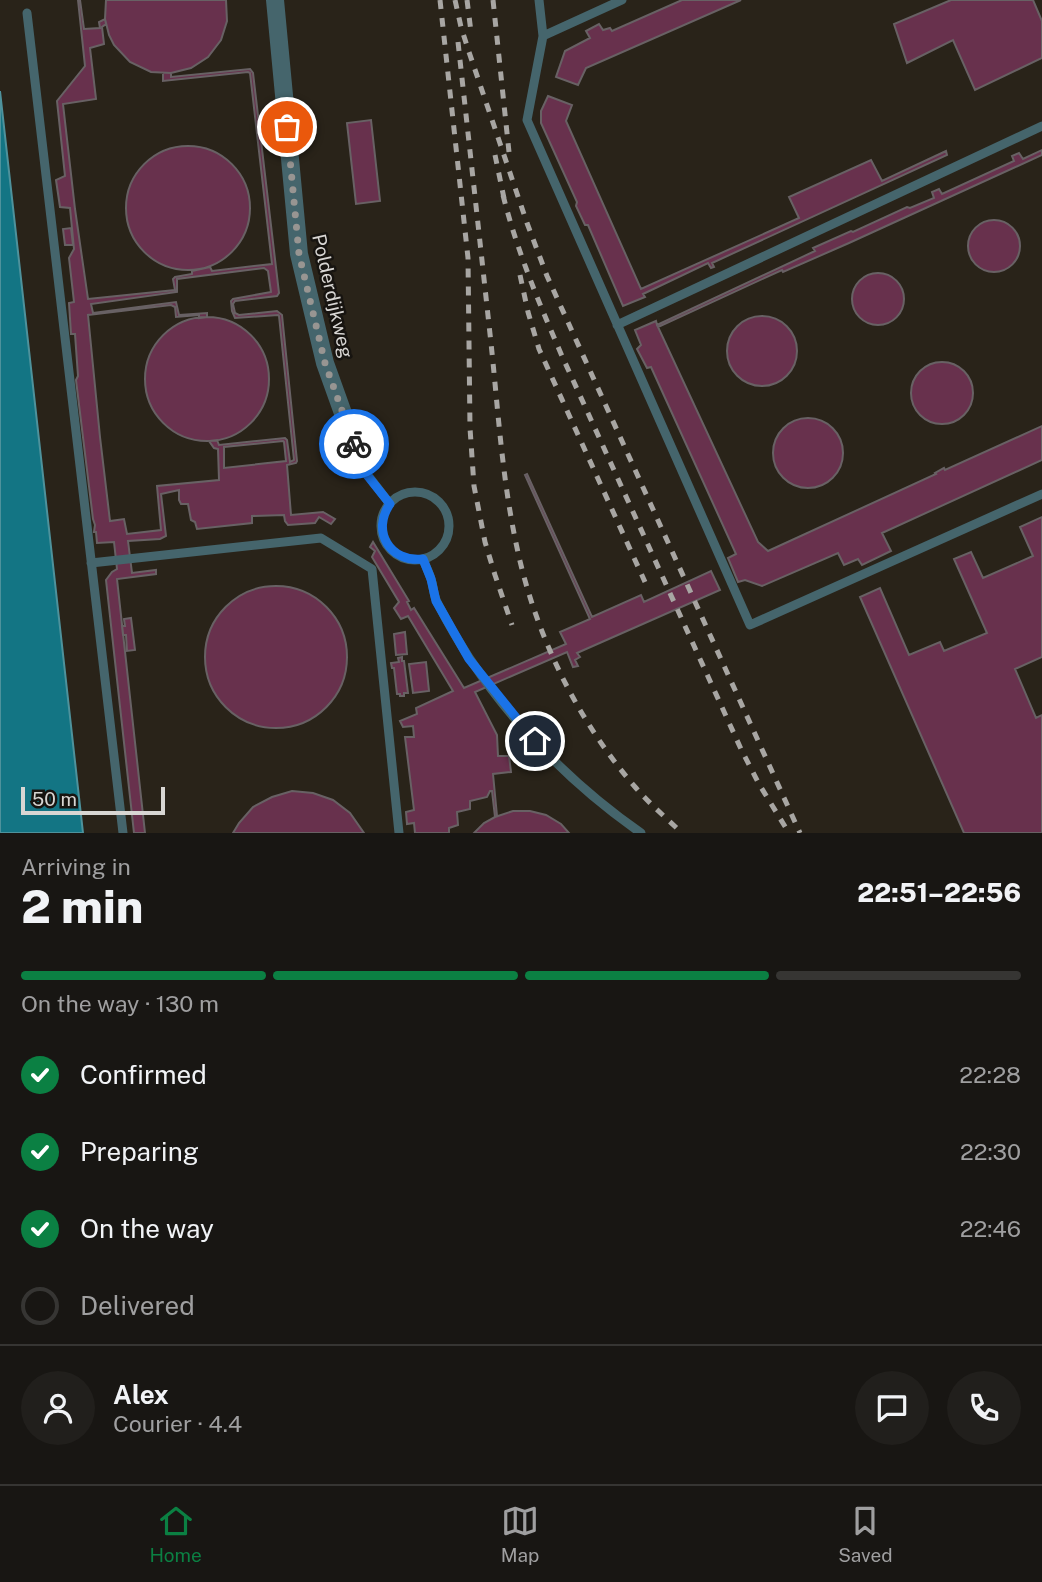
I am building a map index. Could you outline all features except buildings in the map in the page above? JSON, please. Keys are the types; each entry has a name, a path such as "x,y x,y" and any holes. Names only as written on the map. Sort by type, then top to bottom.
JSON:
{"street":[{"name":"Polderdijkweg","path":"275,0 299,254 325,363 363,470"}],"lane":[{"path":"539,0 543,36 527,120 750,625 1042,494"},
{"path":"543,36 622,0"},
{"path":"27,13 123,833"},
{"path":"617,325 1042,126"},
{"name":"Polderdijkweg","path":"363,470 390,504"},
{"path":"423,493 432,496 439,501 448,517 448,535 439,551 423,559 416,560 396,554 384,537 382,523 386,510 405,494 423,493"},
{"path":"90,563 321,538 372,569 399,833"},
{"path":"423,559 436,601 469,659 505,705 535,741 574,780 641,833"}],"shaded area":[{"path":"0,0 1042,0 1042,833 83,833 0,91"}],"water":[{"path":"0,91 83,833 0,833"}],"railway":[{"path":"440,0 468,258 470,428 474,486 485,542 512,625"},
{"path":"455,0 469,52 547,276 800,833"},
{"path":"467,0 471,32"},
{"path":"493,0 509,152"},
{"path":"458,42 504,468 511,518 524,576 546,641 576,704 594,733 636,788 682,833"},
{"path":"495,155 505,203"},
{"path":"503,195 522,257 562,356 741,749 789,833"},
{"path":"520,275 539,349 645,582"}],"way so far":[{"path":"287,127 299,254 325,363 354,444"}],"route":[{"path":"354,444 363,470 390,504 382,523 384,537 390,549 402,557 423,559 436,601 469,659 535,741"}]}
